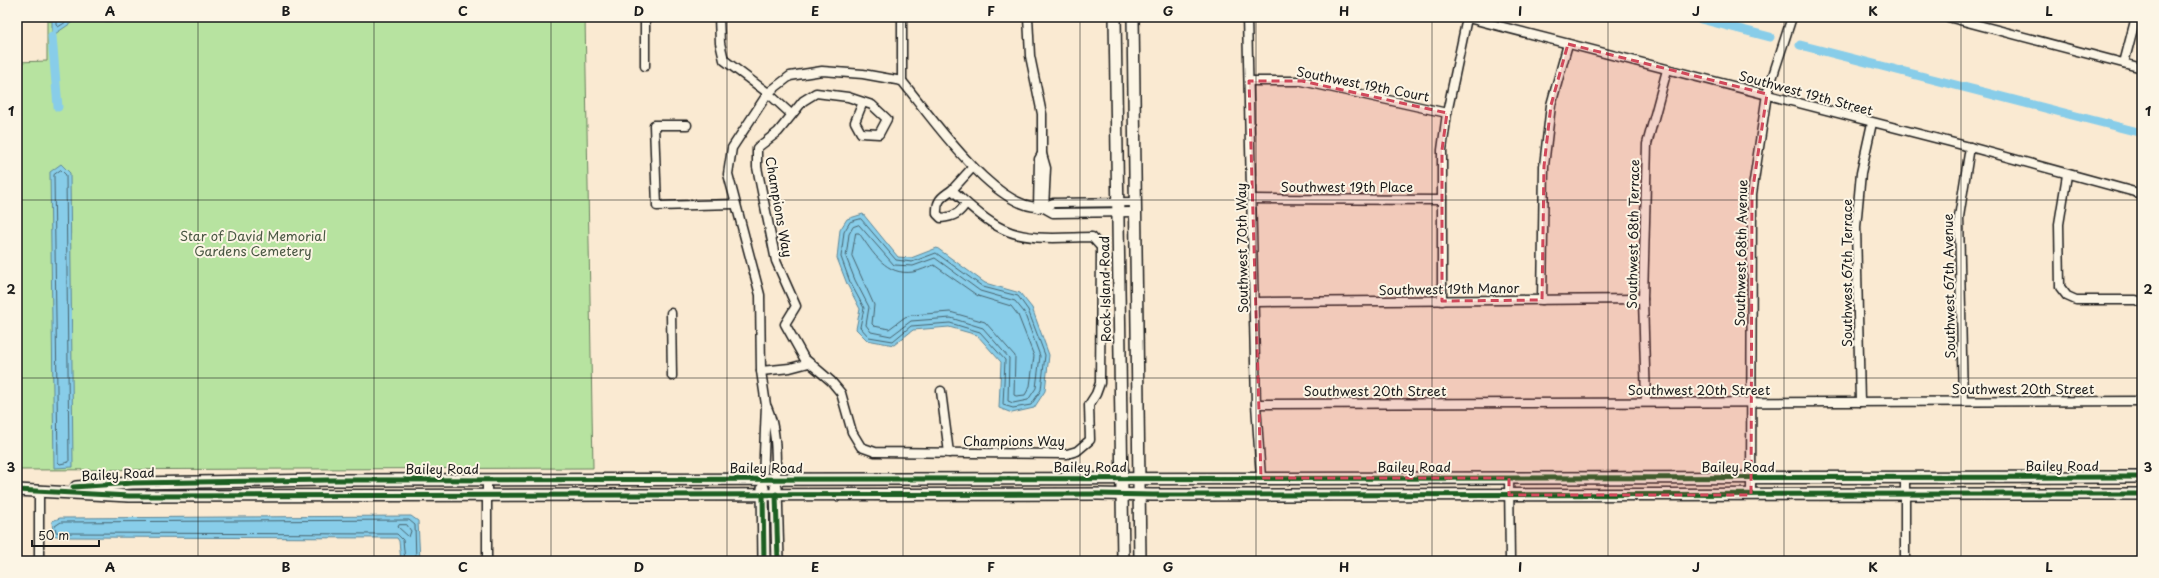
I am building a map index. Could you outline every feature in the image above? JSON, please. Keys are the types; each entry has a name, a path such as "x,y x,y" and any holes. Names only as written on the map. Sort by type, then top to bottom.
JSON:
{"street":[{"path":"645,17 645,66"},
{"path":"719,17 720,43 724,60 768,93 791,114"},
{"path":"902,17 902,81 972,168 1008,198 1053,213 1118,207 1136,207"},
{"path":"1028,17 1030,56 1042,114 1042,154 1046,168 1041,208"},
{"name":"Rock Island Road","path":"1115,17 1123,561"},
{"path":"1133,17 1140,561"},
{"name":"Southwest 70th Way","path":"1248,17 1253,199 1256,404 1261,478"},
{"path":"1442,301 1442,150 1447,113 1465,17"},
{"name":"Southwest 19th Street","path":"1465,17 1666,70 1767,94 1872,123 1970,147 2067,175 2142,194"},
{"name":"Southwest 68th Avenue","path":"1751,495 1750,402 1752,194 1767,94 1792,17"},
{"path":"1948,17 2142,68"},
{"path":"2124,64 2136,17"},
{"path":"1542,300 1544,166 1551,105 1568,44"},
{"name":"Southwest 68th Terrace","path":"1646,402 1643,299 1647,144 1666,70"},
{"path":"764,561 763,479 766,405 761,370 760,296 744,228 734,204 728,174 732,148 768,93 790,76 822,71 862,74 902,81"},
{"name":"Southwest 19th Court","path":"1249,81 1302,81 1447,113"},
{"name":"Champions Way","path":"862,102 848,97 816,93 803,102 791,114 778,132 757,148 757,167 776,261 796,306 785,324 804,358 830,381 840,393 852,432 861,447 875,452 1067,454 1077,451 1090,440 1089,405 1096,394 1100,383 1101,247 1092,236 1029,236 1005,230 985,218 952,190"},
{"name":"Southwest 67th Terrace","path":"1860,402 1856,227 1861,173 1872,123"},
{"path":"687,125 654,125 657,206 734,204"},
{"name":"Southwest 67th Avenue","path":"1963,401 1959,217 1970,147"},
{"path":"966,203 961,212 951,217 941,218 937,214 936,205 942,196 952,190 972,168"},
{"path":"2067,175 2060,224 2060,287 2067,296 2076,300 2136,300 2142,303"},
{"name":"Southwest 19th Place","path":"1253,199 1441,200"},
{"name":"Southwest 19th Manor","path":"1255,302 1643,299"},
{"path":"671,313 672,376"},
{"path":"761,370 790,368 809,363"},
{"name":"Champions Way","path":"941,391 949,453"},
{"name":"Southwest 20th Street","path":"1256,404 2142,401"},
{"path":"766,405 772,417 774,433 778,561"},
{"name":"Bailey Road","path":"39,490 132,482 1122,478 2142,477"},
{"path":"1509,478 1510,561"},
{"path":"1905,478 1905,561"},
{"path":"487,480 487,561"},
{"name":"Bailey Road","path":"17,490 129,496 763,494 2142,494"},
{"path":"39,490 39,561"}],"highlighted area":[{"path":"1568,44 1767,94 1752,194 1751,495 1509,495 1509,478 1261,478 1249,81 1302,81 1447,113 1442,150 1442,301 1542,300 1544,166 1551,105"}],"green space":[{"name":"Star of David Memorial Gardens Cemetery","path":"124,17 585,17 593,468 17,470 17,62 47,61 47,21 124,21"}],"water":[{"path":"52,17 124,17 124,21 74,21 52,36"},
{"path":"61,164 70,173 73,467 54,468 50,172"},
{"path":"863,214 898,257 911,258 937,248 985,283 1020,293 1032,308 1049,355 1045,391 1034,408 1012,413 999,408 1001,362 977,335 949,327 913,330 894,345 867,340 856,329 860,309 847,284 837,258 840,230 847,219"},
{"path":"411,516 418,521 420,561 401,561 399,541 397,538 61,537 53,535 52,521 60,518"}],"waterway":[{"path":"1693,17 1770,37"},
{"path":"52,36 58,107"},
{"path":"1800,45 2142,133"}],"cycle path":[{"path":"73,487 132,483 327,480 2142,477"},
{"path":"17,490 129,496 2142,494"},
{"path":"763,494 764,561"},
{"path":"776,494 778,561"}]}
